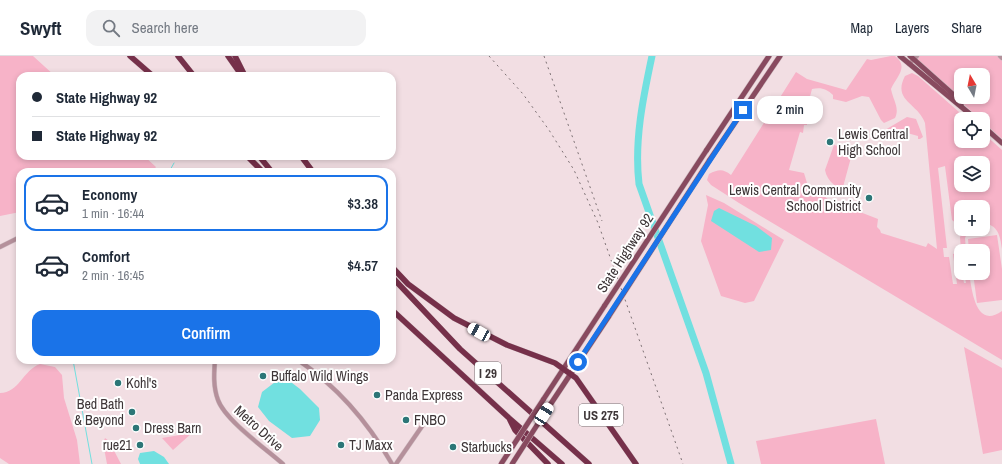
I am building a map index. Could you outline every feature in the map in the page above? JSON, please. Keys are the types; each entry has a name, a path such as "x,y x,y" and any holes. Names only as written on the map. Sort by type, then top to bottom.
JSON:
{"highway":[{"path":"130,56 148,72"},
{"path":"178,56 191,72"},
{"path":"228,56 241,72"},
{"path":"235,56 242,72"},
{"path":"251,160 258,168"},
{"path":"262,160 269,168"},
{"path":"396,271 408,284 454,318 493,338 555,363 563,369"},
{"name":"I 29","path":"396,281 460,349 589,464"},
{"name":"I 29","path":"396,314 509,418 562,464"},
{"name":"US 275","path":"563,369 576,378 636,464"},
{"path":"509,418 515,430 548,464"}],"main road":[{"name":"State Highway 92","path":"502,464 706,150 769,56"},
{"name":"State Highway 92","path":"512,464 780,56"},
{"path":"900,56 952,101 968,112"},
{"path":"914,57 954,96 963,108"},
{"path":"990,132 1002,143"}],"street":[{"path":"909,64 914,57"},
{"path":"0,248 16,239"},
{"name":"Metro Drive","path":"215,364 215,389 221,406 232,419 283,464"},
{"path":"303,364 332,386 357,412 378,439 392,464"},
{"path":"396,464 427,418"}],"shaded area":[{"path":"0,56 33,56 51,72 16,72 16,160 148,160 156,167 16,168 16,213 0,216"},
{"path":"895,56 901,64 900,72 891,89 897,111 895,118 884,123 869,97 862,96 846,102 833,99 833,95 821,88 812,89 808,104 810,105 810,114 807,118 807,125 804,125 803,133 800,132 789,170 804,173 807,183 817,194 820,193 829,200 878,219 877,227 881,233 926,247 928,243 937,249 925,123 922,116 904,97 902,84 905,76 912,73 918,76 959,112 954,112 954,148 990,148 990,139 1002,150 1002,249 999,235 995,228 990,225 990,200 954,200 954,222 952,220 945,166 938,168 947,248 943,248 944,257 949,257 953,284 957,284 956,280 964,280 964,283 966,283 965,280 970,280 976,305 980,312 986,315 993,315 1002,311 1002,360 739,203 711,185 707,180 709,174 716,171 723,171 731,175 796,72 807,79 846,90 867,59 871,60"},
{"path":"917,56 1000,56 1002,58 1002,139 990,128 990,112 972,112 964,104 990,104 990,68 954,68 954,95 914,59"},
{"path":"907,117 916,119 923,137 918,139 918,136 900,131 898,134 893,133 892,139 888,141 873,137"},
{"path":"834,145 853,150 843,187 853,190 849,193 834,184 826,174 825,170"},
{"path":"706,195 724,203 784,240 754,301 745,303 721,296 701,241 708,205"},
{"path":"997,235 1002,269 1002,300 977,303 974,280 990,280 990,244 968,244 968,239"},
{"path":"966,236 965,244 960,244 960,237"},
{"path":"964,347 1002,368 1002,450 983,454"},
{"path":"40,364 55,367 62,375 64,398 77,440 80,464 9,464 0,458 0,393 12,389 29,371"},
{"path":"876,419 885,464 761,464 756,441"},
{"path":"192,433 173,450 162,438"},
{"path":"105,438 109,441 121,464 107,464 103,443"}],"water":[{"path":"719,208 756,226 772,238 771,250 759,252 711,221 714,211"},
{"path":"283,376 300,389 319,408 320,420 310,436 292,438 269,421 258,407 262,392"},
{"path":"154,451 164,457 169,464 140,464 138,459 140,453"}],"waterway":[{"path":"652,56 640,120 638,152 639,184 706,373 731,464"},
{"path":"171,168 174,163"},
{"path":"74,364 92,464"}],"railway":[{"path":"489,56 523,94 549,130 574,170 598,223 683,464"},
{"path":"544,56 602,221"}],"place":[{"name":"Lewis Central High School","path":"830,142"},
{"name":"Lewis Central Community School District","path":"869,198"},
{"name":"Buffalo Wild Wings","path":"263,376"},
{"name":"Kohl's","path":"118,383"},
{"name":"Panda Express","path":"377,395"},
{"name":"Bed Bath & Beyond","path":"132,412"},
{"name":"FNBO","path":"406,420"},
{"name":"Dress Barn","path":"136,428"},
{"name":"rue21","path":"140,445"},
{"name":"TJ Maxx","path":"341,445"},
{"name":"Starbucks","path":"453,447"}],"route":[{"path":"578,362 743,110"}]}
